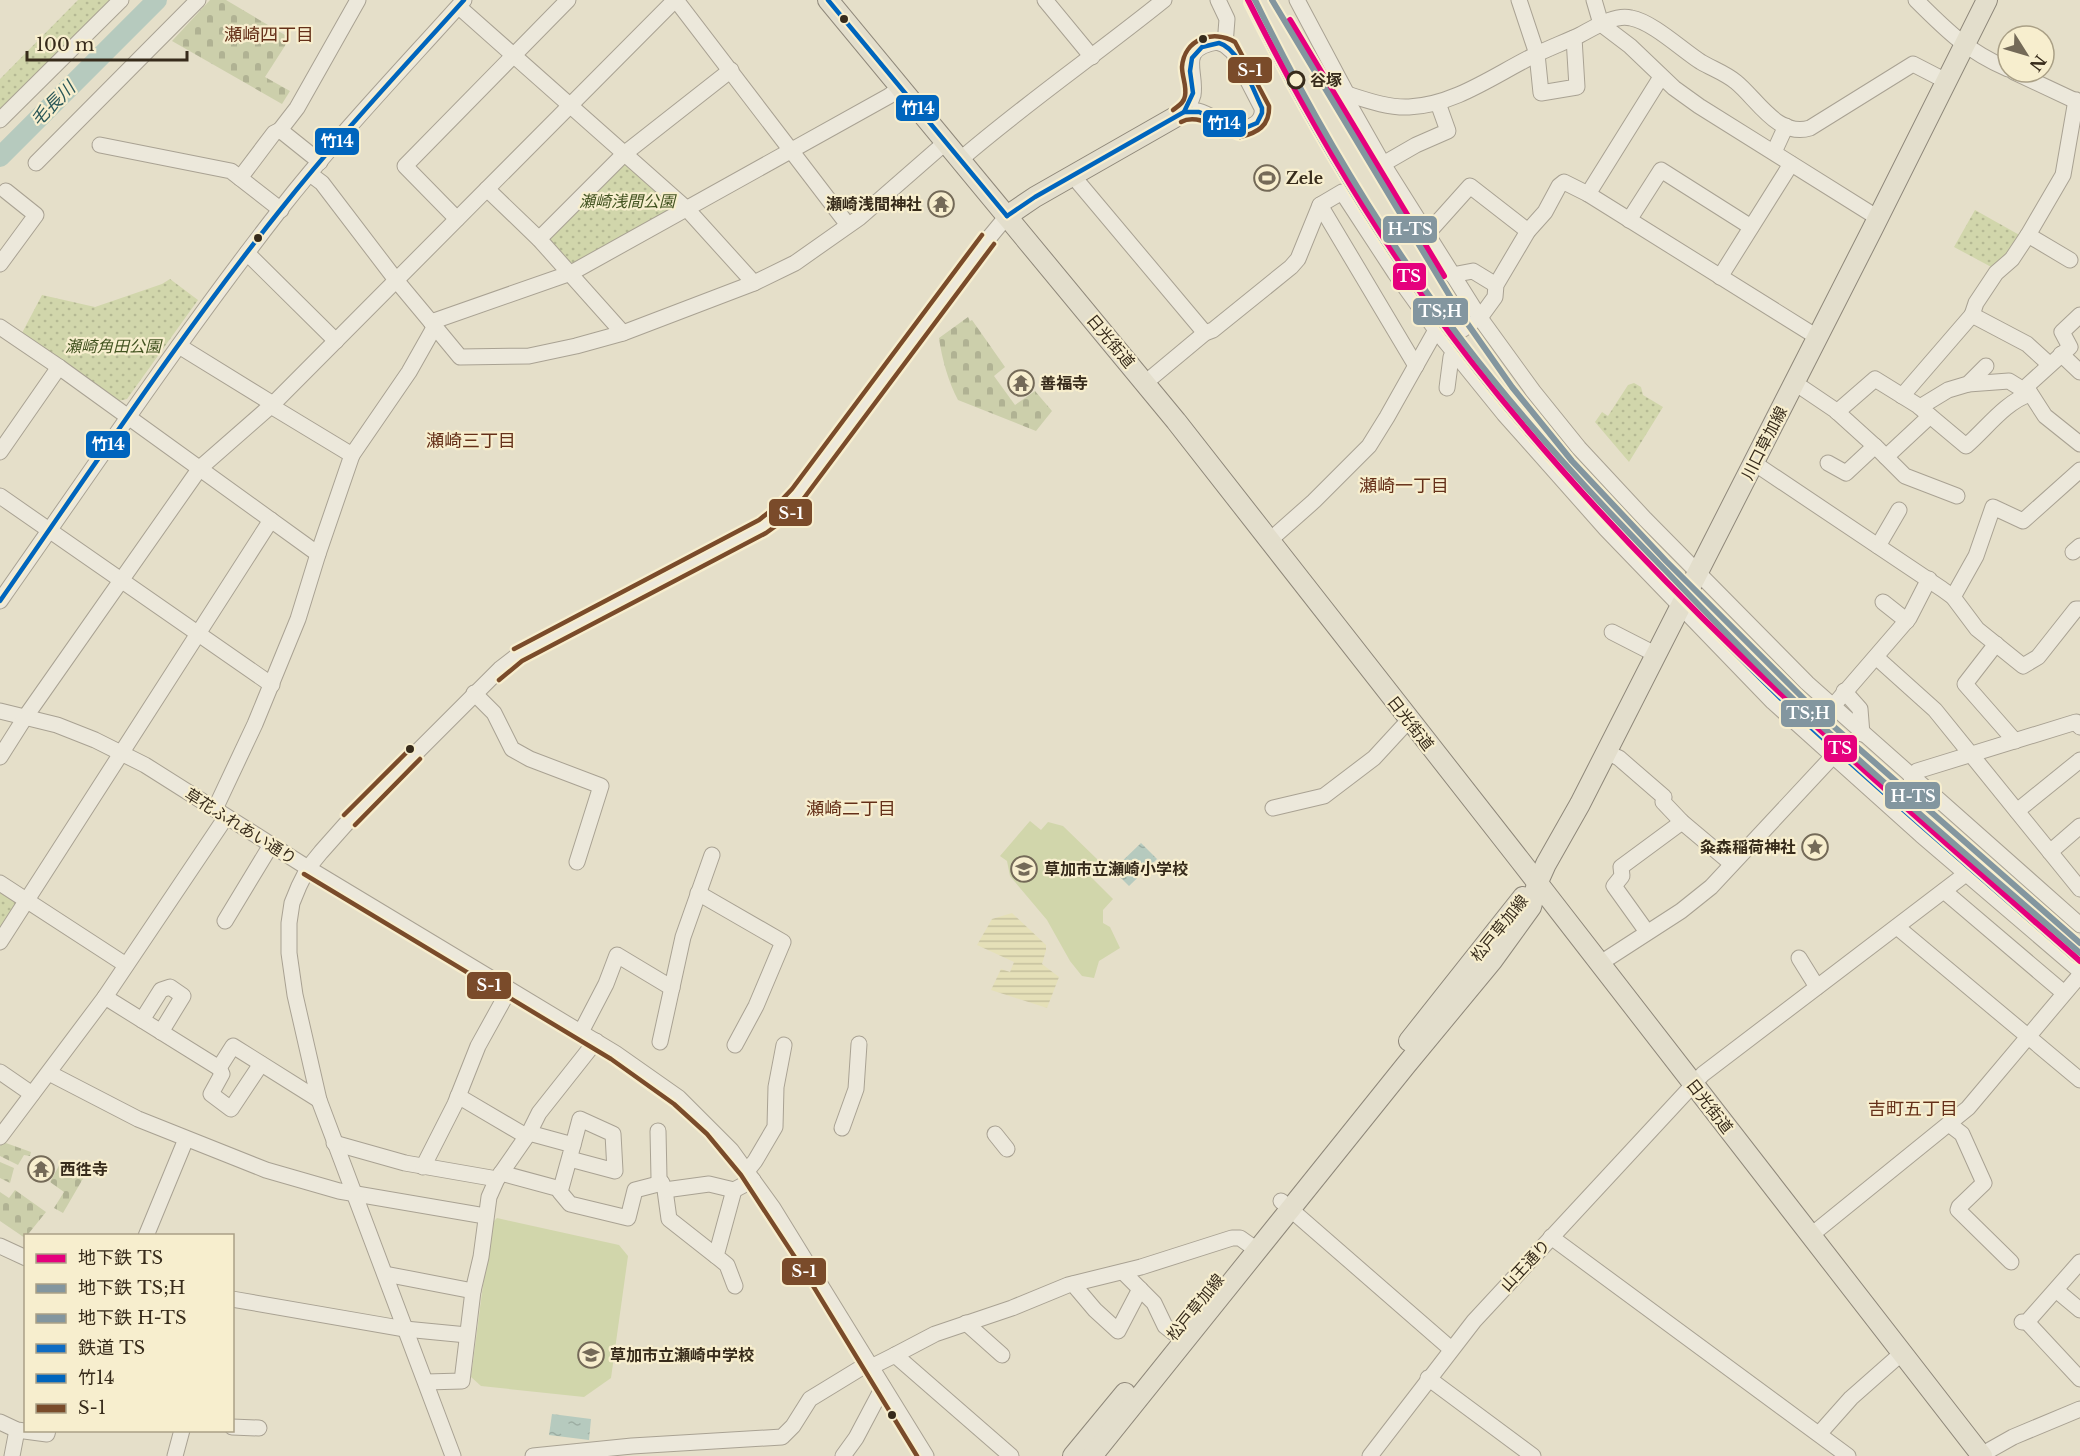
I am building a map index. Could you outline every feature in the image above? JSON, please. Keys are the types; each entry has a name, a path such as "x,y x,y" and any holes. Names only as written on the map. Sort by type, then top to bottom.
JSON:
{"main road":[{"name":"日光街道","path":"828,0 1145,383 1982,1455"},
{"name":"川口草加線","path":"1537,884 1795,383 1987,0"},
{"path":"1007,216 1028,201 1184,112"},
{"name":"松戸草加線","path":"1092,1456 1523,896 1537,884"},
{"name":"松戸草加線","path":"1074,1456 1174,1333 1252,1247"}],"street":[{"path":"3,112 121,0"},
{"path":"36,163 198,0"},
{"path":"240,178 274,133 280,130 302,98 358,0"},
{"path":"457,219 405,166 568,0"},
{"path":"0,757 26,716 200,468 272,405 676,0 848,225"},
{"path":"1045,0 1092,57"},
{"path":"961,159 1014,115 1164,0"},
{"path":"1218,0 1227,19 1226,45"},
{"path":"1297,0 1347,94 1349,104 1383,164 1452,275 1473,315 1579,448 1755,632 1862,734 2080,925"},
{"path":"1519,0 1537,54 1542,93 1577,87 1574,38"},
{"path":"1594,0 1601,24 1629,46 1661,77 1699,106 1878,218"},
{"path":"1916,0 1964,45 1996,64"},
{"path":"0,601 179,346 280,210 461,3 513,55 687,209 754,283"},
{"path":"1347,94 1381,104 1407,108 1438,103 1601,24 1631,17 1701,62 1724,73 1768,115 1786,126 1802,131 1913,64 1946,81"},
{"path":"1217,42 1226,45 1233,52 1262,108 1261,118 1257,123 1239,130 1199,111 1184,112 1191,103 1193,93 1190,62 1194,55 1207,44 1217,42"},
{"path":"540,239 624,154 731,70"},
{"path":"1588,194 1661,77"},
{"path":"1902,396 1972,315 1976,303 1996,273 2012,259 2028,235 2063,175 2078,102 2040,84"},
{"path":"0,1137 105,997 221,813 298,619 352,455 409,372 433,324 571,273 889,96 901,87"},
{"path":"1383,164 1448,130 1438,103"},
{"path":"1773,152 1786,126"},
{"path":"280,130 315,168 322,183 396,280 460,357 529,356 576,346 623,333 754,283 795,263 859,218 946,142"},
{"path":"100,145 231,171 280,210"},
{"path":"1720,277 1791,164"},
{"path":"1629,220 1661,170 1751,227"},
{"path":"1073,176 1205,333"},
{"path":"1269,540 1314,501 1369,446 1416,366 1440,336 1473,315 1495,297 1496,285 1528,231 1545,212 1559,186 1564,183 1588,194 1817,338"},
{"path":"1427,234 1470,186 1528,231"},
{"path":"487,189 540,239 623,333"},
{"path":"0,264 36,215 6,191"},
{"path":"1145,383 1205,333 1213,330 1291,267 1298,259 1320,205 1342,192 1440,336 1504,414 1606,529 1773,702 2080,973 1968,1108 1810,1236"},
{"path":"1320,205 1416,366"},
{"path":"453,1456 319,1100 302,1029 289,953 292,903 308,868 353,816 500,669 518,655 763,526 779,514 798,494 897,359 918,335 1007,216"},
{"path":"2028,235 2070,260"},
{"path":"247,253 336,341"},
{"path":"1452,275 1473,271 1496,285"},
{"path":"1972,315 2080,372"},
{"path":"2030,394 2028,385 2070,347 2062,332 2080,315"},
{"path":"0,327 318,554"},
{"path":"179,346 352,455"},
{"path":"1447,388 1451,357 1455,353"},
{"path":"1968,384 1986,366"},
{"path":"0,452 59,367"},
{"path":"1837,412 1875,379 1925,411 1966,446 2021,397 2030,394"},
{"path":"1828,463 1846,473 1880,452 1948,390 1968,384 2009,381 2030,394 2046,416 2080,444"},
{"path":"1795,383 1837,412 1905,477 1957,496"},
{"path":"1754,462 1953,597 1977,629 2023,666 2038,657 2076,609 2080,609"},
{"path":"1953,597 1976,556 1993,507 2023,521 2080,470"},
{"path":"0,496 272,685"},
{"path":"1878,546 1899,510"},
{"path":"0,942 270,520"},
{"path":"1833,706 1906,621 1929,579"},
{"path":"1883,602 1906,621"},
{"path":"1612,632 1655,654"},
{"path":"1996,644 1965,684 2015,741"},
{"path":"1876,657 1935,710 2080,888"},
{"path":"1844,691 1860,709 1862,734"},
{"path":"474,693 494,713 512,749 530,759 601,786 577,862"},
{"name":"草花ふれあい通り","path":"0,711 57,725 145,765 308,868 582,1032 644,1072 679,1098 712,1129 750,1175 926,1456"},
{"path":"1274,808 1324,796 1374,758 1409,720"},
{"path":"1911,777 1917,771 2076,722 2080,728"},
{"path":"1606,752 1619,758 1665,797 1663,802 1682,822 1732,864"},
{"path":"1599,964 1681,911 1711,887 1834,755"},
{"path":"2017,811 2080,760"},
{"path":"1647,932 1614,886 1622,876 1620,867 1682,822"},
{"path":"2050,852 2080,825"},
{"path":"225,921 271,845"},
{"path":"660,1042 683,937 712,855"},
{"path":"2068,872 2080,861"},
{"name":"山王通り","path":"1370,1456 1474,1321 1693,1084 1725,1057 1967,873"},
{"path":"0,883 126,965"},
{"path":"1944,891 2064,993"},
{"path":"698,893 783,942 756,1006 735,1045"},
{"path":"1897,927 2080,1080"},
{"path":"582,1032 606,984 617,955 672,988"},
{"path":"1799,958 1817,987"},
{"path":"142,1020 161,990 170,987 183,996 161,1032"},
{"path":"423,1167 458,1096 478,1046 509,990"},
{"path":"105,997 219,1068 222,1074 211,1094 231,1108 261,1064"},
{"path":"426,1382 462,1381 466,1335 481,1257 489,1197 499,1176 539,1113 596,1041"},
{"path":"842,1128 856,1089 858,1044"},
{"path":"716,1256 734,1190 750,1175 755,1161 775,1127 776,1087 784,1045"},
{"path":"219,1068 233,1046 319,1100"},
{"path":"0,1072 33,1094"},
{"path":"49,1073 138,1119 266,1170 339,1191 485,1216"},
{"path":"458,1096 527,1135 572,1152 560,1189 570,1204 628,1218 635,1190 709,1184 734,1190"},
{"path":"1949,1124 1962,1134 1984,1183 1958,1210 2011,1262"},
{"path":"658,1131 659,1178 663,1186 669,1219 727,1265 735,1286"},
{"path":"995,1134 1007,1149"},
{"path":"147,1234 186,1139"},
{"path":"334,1143 423,1167 499,1176 560,1189"},
{"path":"1286,1205 1451,1349"},
{"path":"1551,1237 1848,1456"},
{"path":"533,1456 632,1446 782,1437 793,1426 810,1399 870,1365 896,1355 935,1334 1073,1284 1123,1272 1232,1238 1240,1238 1252,1247"},
{"path":"0,1246 24,1257"},
{"path":"2080,1262 2025,1322 2080,1379"},
{"path":"1123,1272 1154,1303 1165,1326 1174,1333"},
{"path":"385,1274 473,1291"},
{"path":"1073,1284 1095,1310 1118,1331 1140,1289"},
{"path":"2056,1290 2080,1310"},
{"path":"234,1299 405,1329 466,1335"},
{"path":"966,1323 1002,1355"},
{"path":"1819,1434 1851,1398 1902,1353"},
{"path":"896,1355 1006,1454"},
{"path":"1428,1378 1533,1456"},
{"path":"843,1456 856,1438 883,1387"},
{"path":"1982,1455 2006,1441 2080,1409"},
{"path":"0,1422 24,1431"},
{"path":"234,1426 259,1428"},
{"path":"12,1456 17,1430"},
{"path":"32,1432 47,1434 48,1432"},
{"path":"175,1456 182,1432"}],"shaded area":[{"path":"1012,913 1046,945 1042,964 1059,977 1047,1008 991,990 1001,969 1010,972 1014,962 977,945 992,919"}],"green space":[{"path":"78,0 112,0 0,113 0,79"},
{"path":"210,0 226,0 290,38 265,77 290,91 282,104 172,41"},
{"name":"瀬崎浅間公園","path":"626,161 676,206 572,267 548,238"},
{"path":"1975,210 2023,237 1995,269 1954,247"},
{"name":"瀬崎角田公園","path":"170,279 198,300 127,399 118,401 22,333 42,295 95,307 162,284"},
{"path":"968,317 1005,367 994,376 1015,405 1035,391 1052,411 1036,431 958,400 946,370 939,338"},
{"path":"1634,383 1641,387 1643,395 1663,407 1629,462 1595,422 1602,412 1608,416 1628,385"},
{"path":"1030,821 1041,830 1048,822 1063,826 1098,860 1100,869 1092,878 1113,899 1103,910 1103,923 1110,927 1120,948 1099,961 1094,978 1082,976 1070,961 1047,920 1010,876 1007,861 1000,856"},
{"path":"0,889 16,899 18,905 0,932"},
{"path":"3,1142 31,1152 30,1156 24,1155 18,1165 0,1156 0,1146"},
{"path":"0,1162 14,1168 10,1183 0,1178"},
{"path":"61,1162 88,1170 63,1213 54,1208 64,1192 50,1182"},
{"path":"15,1190 46,1212 28,1234 24,1234 24,1237 0,1221 0,1192 9,1198"},
{"path":"497,1218 619,1245 628,1256 611,1378 584,1397 481,1386 471,1377 491,1224"}],"water":[{"path":"1141,843 1157,859 1129,886 1113,870"},
{"path":"552,1414 591,1419 589,1440 549,1435"}],"waterway":[{"name":"毛長川","path":"0,157 157,0"}],"metro line":[{"name":"TS","path":"1248,0 1324,141 1379,231 1439,319 1539,444 1610,523 1761,675 1919,820 2080,961"},
{"name":"TS;H","path":"1255,0 1301,90 1377,219 1434,303 1536,432 1640,545 1793,699 1911,807 2080,953"},
{"name":"H-TS","path":"1272,0 1460,313 1512,387 1572,461 1666,561 1815,710 2080,943"},
{"name":"TS","path":"1290,20 1444,276"}],"rail line":[{"name":"TS","path":"1248,3 1319,137 1371,223 1458,347 1530,437 1634,550 1787,704 1872,782 2075,959"}],"transit line":[{"name":"竹14","path":"0,601 138,402 244,256 325,155 464,0"},
{"name":"竹14","path":"828,0 1007,216"},
{"name":"S-1","path":"1173,110 1184,98 1182,67 1188,49 1194,43 1209,37 1218,36 1235,42 1269,106 1265,124 1257,131 1240,137 1203,121 1195,119 1181,122"},
{"name":"竹14","path":"1219,43 1226,46 1239,61 1262,108 1257,123 1240,130 1199,112 1184,112 1193,93 1190,71 1192,58 1202,47 1219,43"},
{"name":"竹14","path":"1007,216 1035,197 1184,112"},
{"name":"S-1","path":"514,649 759,520 774,508 792,489 982,235"},
{"name":"S-1","path":"499,680 522,661 766,533 784,520 804,498 994,244"},
{"name":"S-1","path":"344,815 410,749"},
{"name":"S-1","path":"355,825 420,759"},
{"name":"S-1","path":"304,874 611,1059 674,1104 707,1134 741,1175 804,1271 917,1456"}],"place":[{"name":"谷塚","path":"1296,80"},
{"name":"Zele","path":"1267,178"},
{"name":"瀬崎浅間神社","path":"941,204"},
{"name":"善福寺","path":"1021,383"},
{"name":"粂森稲荷神社","path":"1815,847"},
{"name":"草加市立瀬崎小学校","path":"1024,869"},
{"name":"西徃寺","path":"41,1169"},
{"name":"草加市立瀬崎中学校","path":"591,1355"}],"district":[{"name":"瀬崎四丁目","path":"269,35"},
{"name":"瀬崎三丁目","path":"471,441"},
{"name":"瀬崎一丁目","path":"1404,486"},
{"name":"瀬崎二丁目","path":"851,809"},
{"name":"吉町五丁目","path":"1913,1109"}]}
